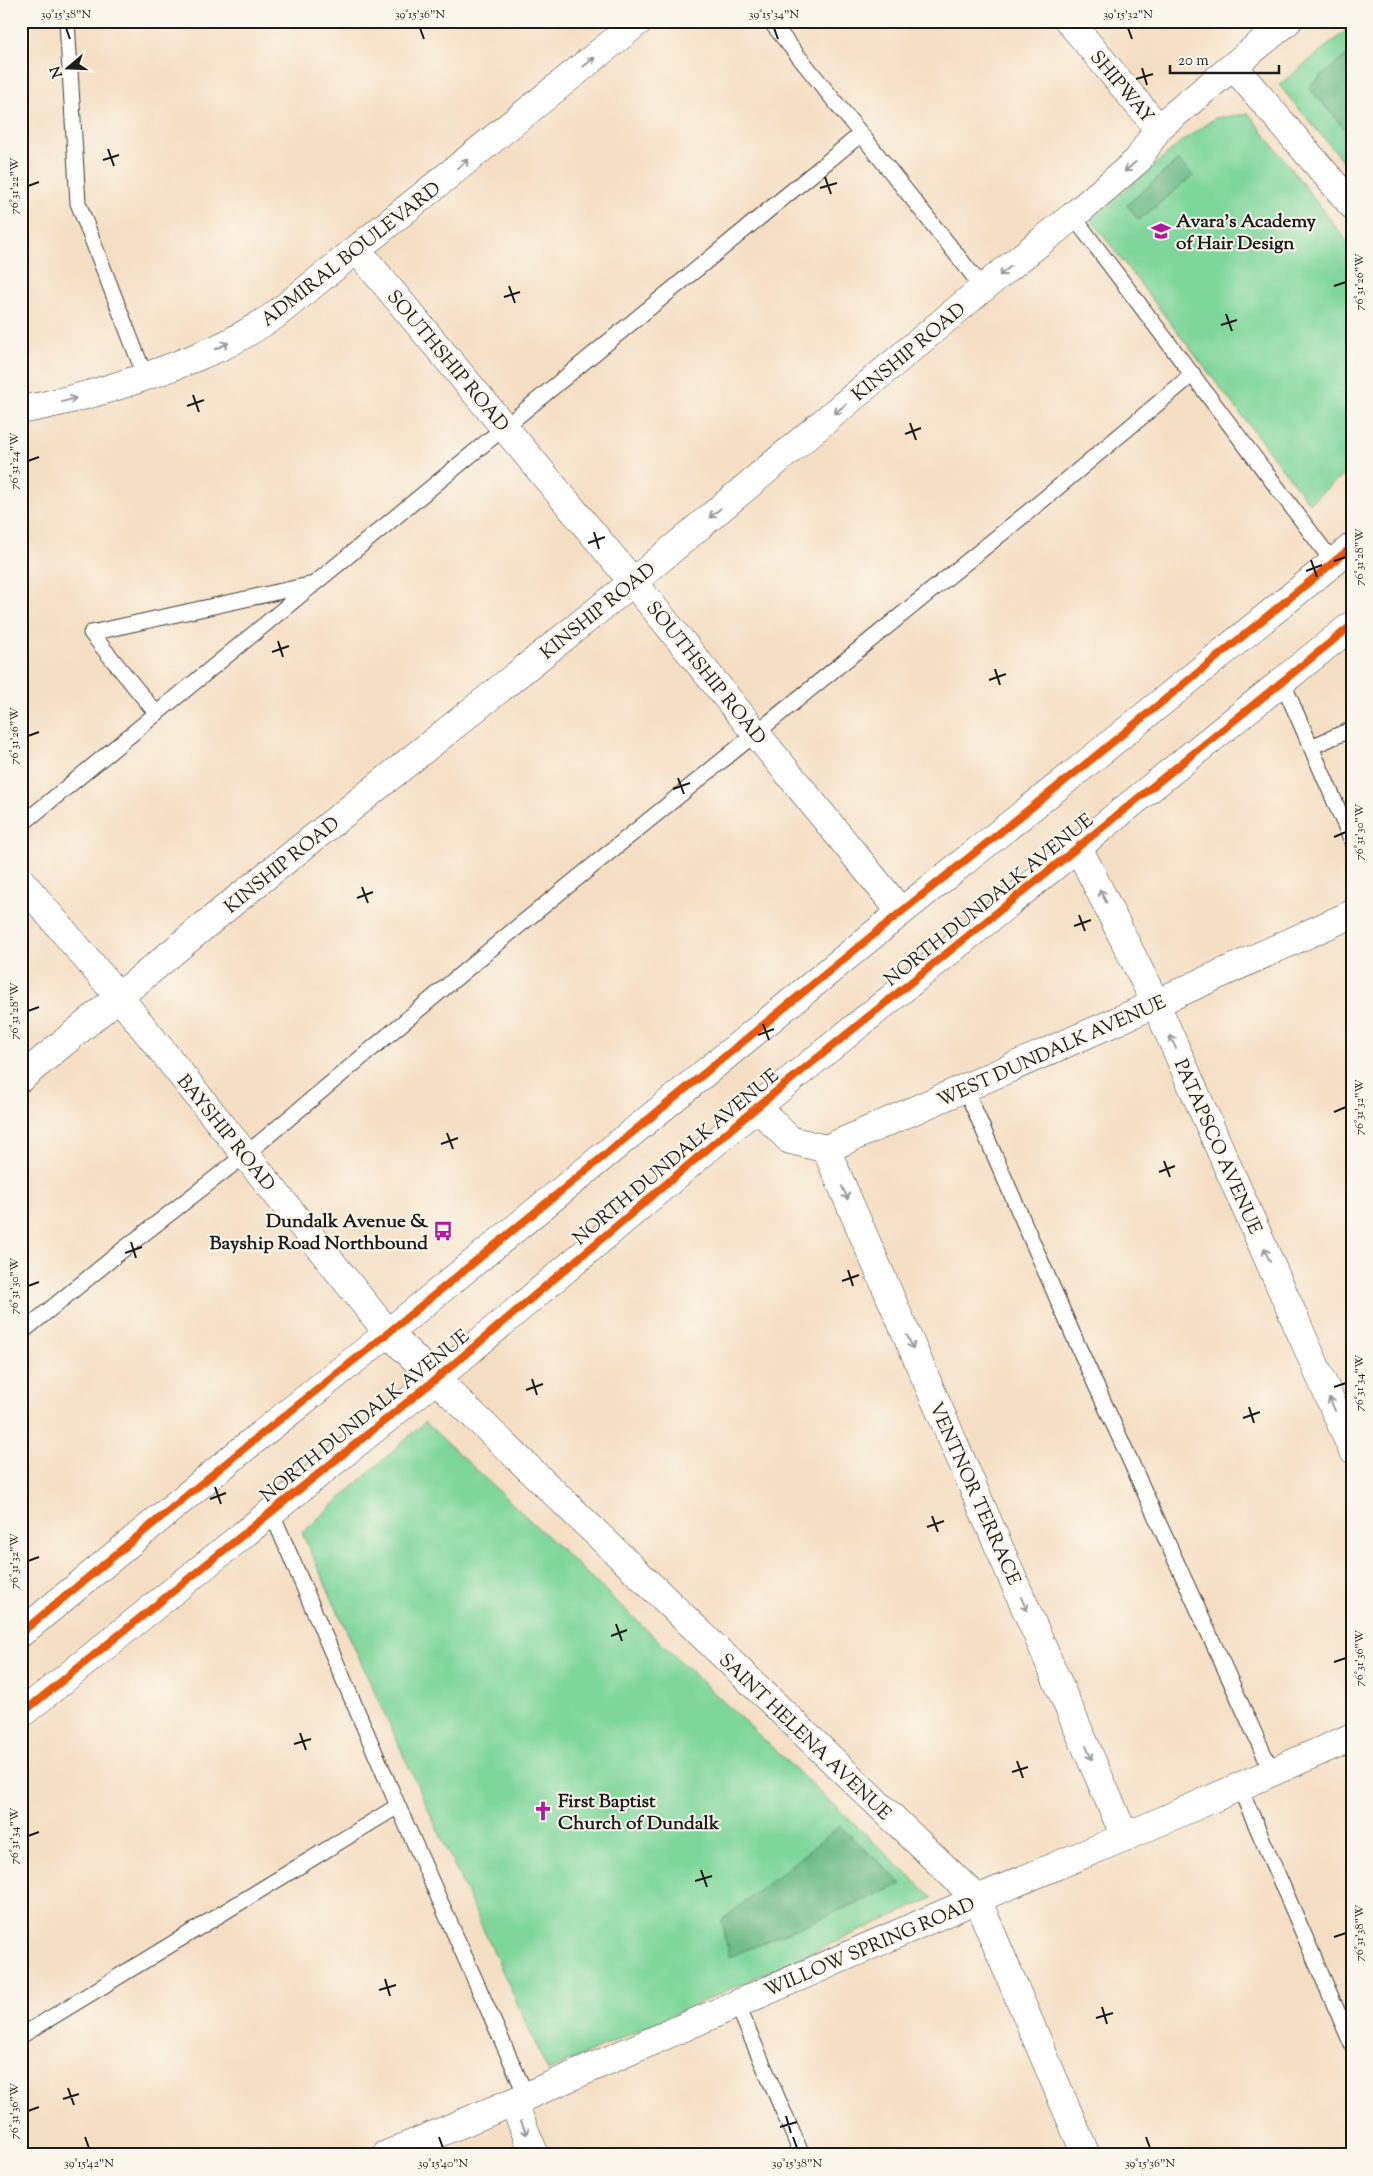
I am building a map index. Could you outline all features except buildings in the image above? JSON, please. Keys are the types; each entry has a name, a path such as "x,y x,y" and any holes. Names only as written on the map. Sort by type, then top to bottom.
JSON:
{"street":[{"name":"ADMIRAL BOULEVARD","path":"21,410 70,400 144,376 219,348 274,316 639,21"},
{"name":"SHIPWAY","path":"1069,21 1158,128"},
{"name":"KINSHIP ROAD","path":"21,1078 221,912 633,582 983,288 1074,216 1138,160 1158,128 1288,21"},
{"path":"1234,67 1352,205"},
{"name":"SOUTHSHIP ROAD","path":"357,250 633,582 901,912"},
{"path":"21,1633 248,1445 388,1333 901,912 1095,757 1342,554"},
{"name":"NORTH DUNDALK AVENUE","path":"21,1714 436,1379 757,1107 1352,625"},
{"name":"PATAPSCO AVENUE","path":"1078,847 1156,1004 1352,1449"},
{"name":"BAYSHIP ROAD","path":"21,881 119,997 388,1333 436,1379"},
{"name":"WEST DUNDALK AVENUE","path":"826,1148 1156,1004 1352,914"},
{"path":"757,1107 790,1140 826,1148"},
{"name":"VENTNOR TERRACE","path":"826,1148 1126,1838"},
{"name":"SAINT HELENA AVENUE","path":"436,1379 977,1899 1086,2155"},
{"name":"WILLOW SPRING ROAD","path":"386,2155 977,1899 1126,1838 1352,1737"},
{"path":"520,2098 535,2155"}],"lane":[{"path":"67,21 78,202 144,376"},
{"path":"770,21 983,288"},
{"path":"21,825 860,134"},
{"path":"1074,216 1193,374 1342,554"},
{"path":"21,1334 120,1252 245,1155 510,933 757,734 1044,499 1193,374"},
{"path":"156,713 91,633 312,585"},
{"path":"1282,681 1352,841"},
{"path":"1311,747 1352,728"},
{"path":"965,1088 1078,1346 1272,1772"},
{"path":"271,1511 398,1806 520,2098"},
{"path":"1240,1786 1352,2045"},
{"path":"21,2036 398,1806"},
{"path":"737,2004 802,2155"}],"green space":[{"path":"1352,26 1352,172 1279,85"},
{"path":"1352,51 1352,137 1308,87"},
{"path":"1249,114 1352,248 1352,468 1309,503 1091,220 1182,141 1215,118"},
{"path":"1178,160 1193,176 1139,220 1127,205"},
{"path":"425,1422 933,1898 548,2071 302,1533"},
{"path":"840,1826 902,1884 729,1957 722,1920"}],"cycle path":[{"path":"21,1633 248,1445 388,1333 901,912 1352,547"},
{"path":"21,1714 436,1379 757,1107 1352,625"}],"place":[{"name":"Avara's Academy of Hair Design","path":"1161,231"},
{"name":"Dundalk Avenue & Bayship Road Northbound","path":"443,1231"},
{"name":"First Baptist Church of Dundalk","path":"543,1811"}]}
